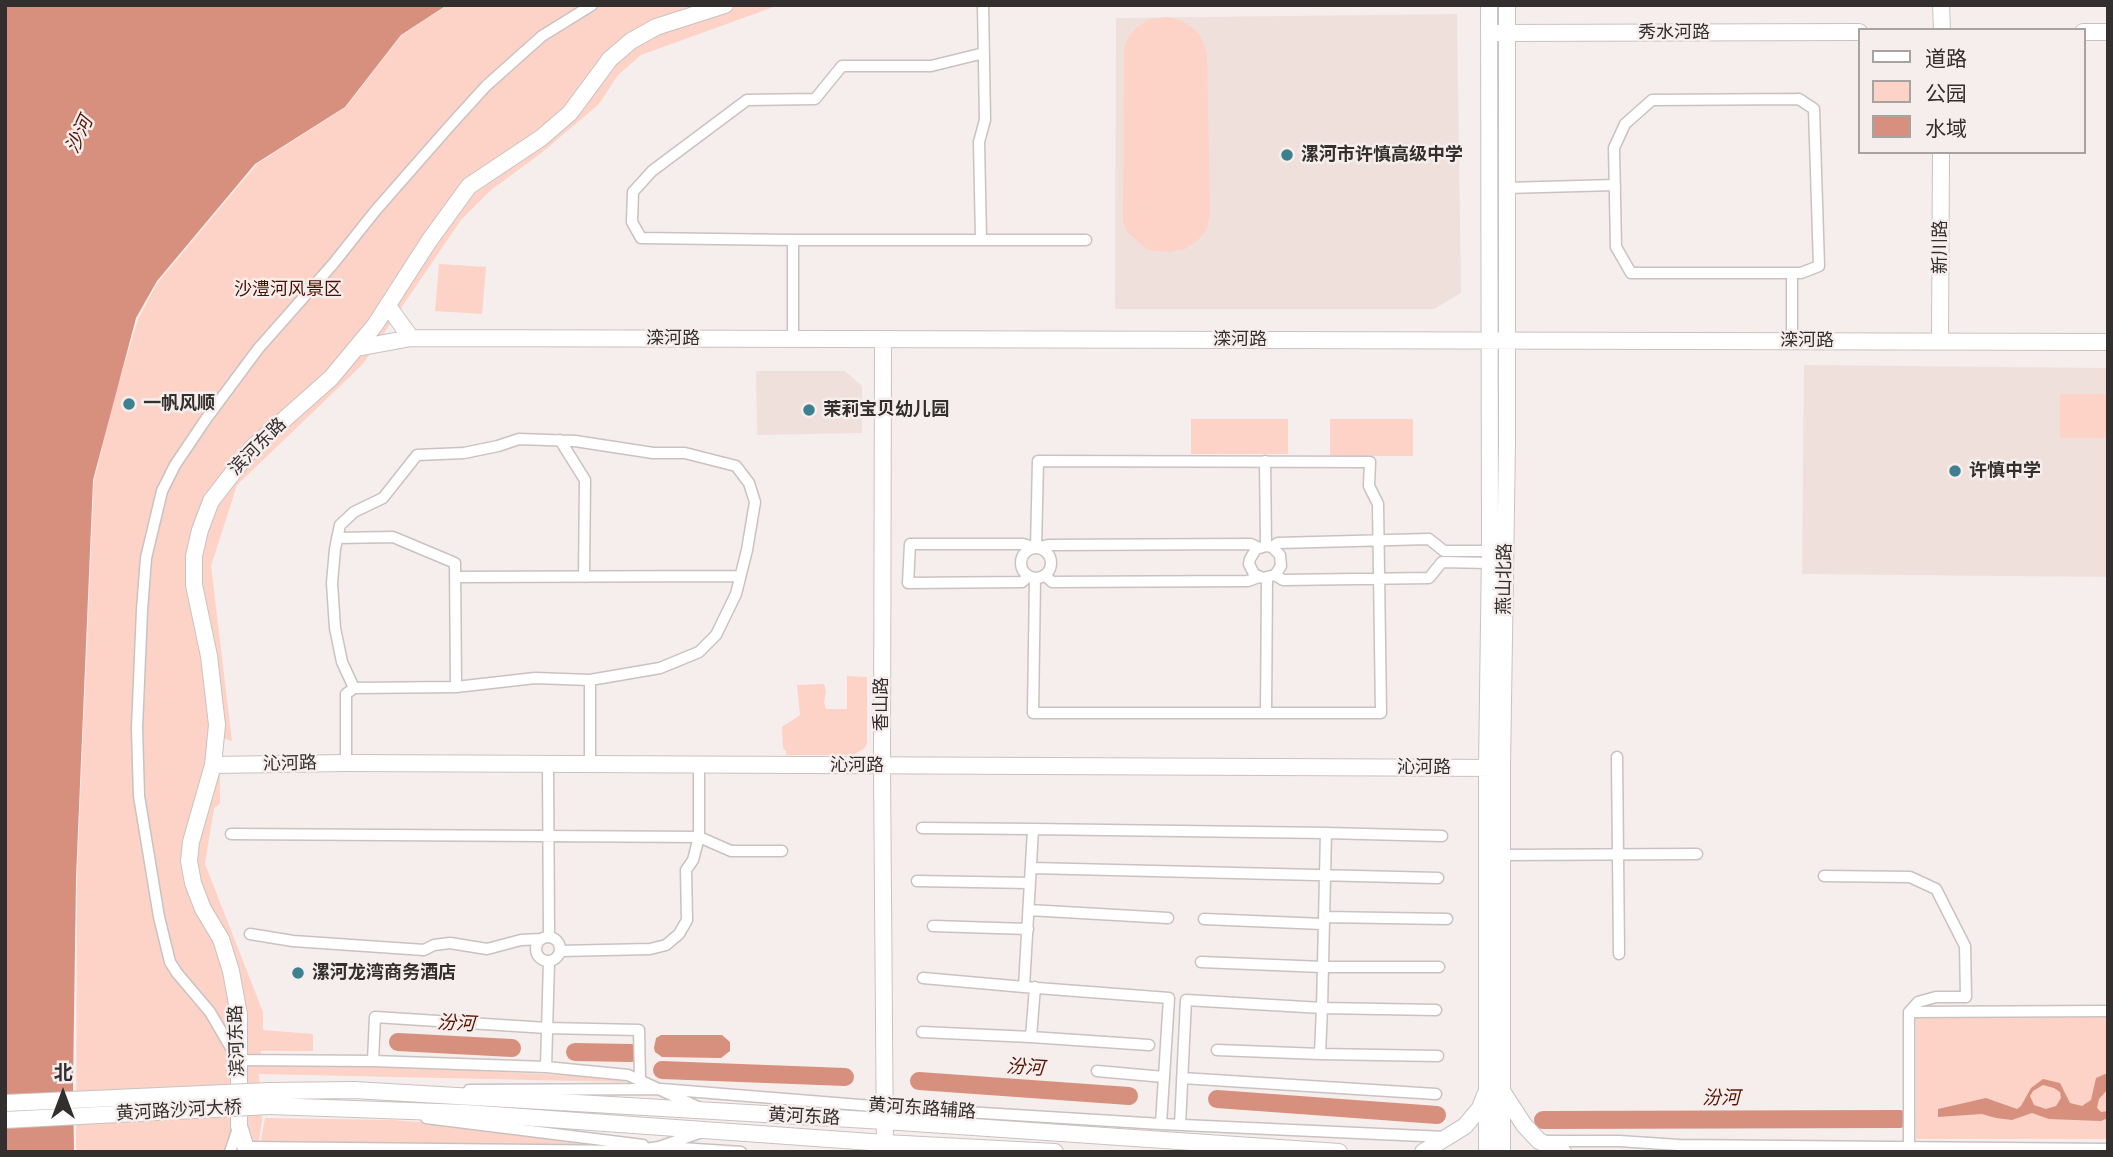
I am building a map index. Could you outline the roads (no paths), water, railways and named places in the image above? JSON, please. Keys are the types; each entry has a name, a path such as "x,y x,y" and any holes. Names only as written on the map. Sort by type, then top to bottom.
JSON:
{"street":[{"path":"593,5 542,36 486,86 258,349 175,465 162,491 146,558 137,728 139,796 159,917 170,962 211,1012 237,1060 373,1060 546,1067 628,1075 709,1112"},
{"name":"滨河东路","path":"241,1150 237,1060 239,1015 231,971 221,939 203,909 193,883 189,861 191,842 213,765 217,725 215,692 194,585 194,555 211,501 252,448 331,378 357,348 469,186 541,138 570,113 610,59 631,41 656,27 725,5"},
{"path":"981,240 979,142 985,120 983,5"},
{"name":"燕山北路","path":"1489,5 1499,341 1494,768 1495,1090 1502,1152"},
{"name":"燕山北路","path":"1487,1152 1495,1090 1502,855 1494,768 1490,557 1506,188 1507,5"},
{"path":"1941,5 1942,28"},
{"name":"秀水河路","path":"1489,33 1857,32"},
{"path":"2085,32 2108,32"},
{"path":"984,52 931,66 842,66 815,99 747,100 652,171 633,192 632,222 641,238 1086,240"},
{"path":"1799,99 1814,109 1819,266 1801,273 1792,273 1631,273 1616,247 1614,148 1625,124 1651,100 1799,99"},
{"name":"新川路","path":"1941,154 1941,341"},
{"path":"1506,188 1615,185"},
{"path":"793,240 793,339"},
{"path":"1792,273 1792,341"},
{"path":"388,306 411,338"},
{"name":"滦河路","path":"357,348 411,338 2108,342"},
{"name":"香山路","path":"883,340 885,1147"},
{"path":"346,763 346,694 354,688 456,687 535,678 590,680 660,668 699,652 716,635 736,594 747,550 754,502 749,483 736,466 685,453 653,453 575,441 519,439 464,453 417,454 383,498 354,512 340,525 332,583 335,628 342,662 354,688"},
{"path":"560,440 585,480 584,577"},
{"path":"1036,577 1033,713 1381,713 1378,504 1369,486 1370,462 1038,461 1037,548"},
{"path":"1265,461 1266,547"},
{"path":"337,538 393,537 455,563 456,687"},
{"path":"1429,539 1444,551 1490,557 1442,562 1429,578 1283,580 1254,574 1249,564 1252,553 1278,543 1379,540 1429,539"},
{"path":"910,544 1023,544 1044,550 1051,559 1049,570 1036,577 1022,582 908,583 910,544"},
{"path":"1251,544 1266,547 1280,555 1279,571 1248,581 1052,582 1036,577 1022,567 1021,561 1028,550 1048,545 1251,544"},
{"path":"455,577 740,576"},
{"path":"1266,713 1267,577"},
{"path":"590,680 590,764"},
{"path":"1617,757 1619,954"},
{"name":"沁河路","path":"213,765 346,763 1494,768"},
{"path":"250,934 293,941 424,950 434,945 450,943 487,949 520,940 545,938 553,937 559,943 560,951 556,958 549,961 541,959 537,953 537,945 545,938 548,764"},
{"path":"560,951 650,949 666,946 679,934 687,920 686,870 699,837 699,765"},
{"path":"922,828 1326,832 1442,836"},
{"path":"1031,1037 1028,910 1033,829"},
{"path":"1320,1054 1326,832"},
{"path":"231,834 699,837 732,851 782,851"},
{"path":"1502,855 1697,854"},
{"path":"1032,867 1438,878"},
{"path":"1824,876 1910,877 1936,889 1965,946 1966,997 1936,997 1918,1002 1909,1012 1909,1146"},
{"path":"917,881 1030,883"},
{"path":"1028,910 1168,918"},
{"path":"1204,919 1447,919"},
{"path":"933,926 1028,929"},
{"path":"546,1067 549,961"},
{"path":"1201,962 1323,967 1439,967"},
{"path":"923,978 1170,998 1161,1124"},
{"path":"1180,1125 1186,1000 1322,1008 1436,1010"},
{"path":"1909,1012 2108,1011"},
{"path":"373,1060 375,1017 547,1028 639,1030 639,1079"},
{"path":"922,1032 1149,1045"},
{"path":"1217,1050 1438,1056"},
{"path":"1097,1071 1164,1077"},
{"path":"1182,1078 1436,1094"},
{"name":"黄河东路辅路","path":"354,1090 662,1089 885,1114 1448,1138"},
{"name":"黄河东路","path":"269,1098 354,1090 709,1112 885,1114 1339,1152"},
{"path":"1423,1152 1465,1126 1495,1090 1539,1141 1563,1152"},
{"name":"黄河东路","path":"269,1098 351,1109 466,1113 708,1130 885,1147 1055,1152"},
{"name":"黄河路沙河大桥","path":"5,1103 269,1098"},
{"name":"黄河路沙河大桥","path":"5,1120 269,1098"},
{"path":"351,1109 659,1147 741,1152"},
{"path":"241,1150 631,1151 659,1147 708,1130"},
{"path":"1539,1141 2108,1149"}],"water":[{"name":"沙河","path":"5,5 447,5 401,35 345,107 255,164 157,281 136,318 93,480 76,877 74,1152 5,1152"},
{"path":"661,1035 722,1035 730,1042 730,1051 721,1058 662,1057 654,1048 656,1038"},
{"path":"2108,1074 2108,1089 2099,1099 2097,1108 2101,1112 2108,1111 2108,1118 2101,1121 2049,1119 2032,1113 2012,1120 1982,1114 1938,1117 1938,1109 1986,1098 2017,1109 2031,1088 2043,1079 2060,1083 2070,1103 2082,1106 2091,1100 2096,1078","holes":["2043,1085 2060,1092 2061,1098 2056,1106 2046,1109 2034,1105 2030,1096 2033,1091"]}],"waterway":[{"name":"汾河","path":"398,1042 512,1048"},
{"name":"汾河","path":"575,1052 631,1053"},
{"name":"汾河","path":"662,1070 845,1077"},
{"name":"汾河","path":"919,1081 1129,1096"},
{"name":"汾河","path":"1217,1099 1437,1115"},
{"name":"汾河","path":"1543,1120 1900,1119"}],"place":[{"name":"漯河市许慎高级中学","path":"1287,155"},
{"name":"一帆风顺","path":"129,404"},
{"name":"茉莉宝贝幼儿园","path":"809,410"},
{"name":"许慎中学","path":"1955,471"},
{"name":"漯河龙湾商务酒店","path":"298,973"}],"park label":[{"name":"沙澧河风景区","path":"288,290"}]}
